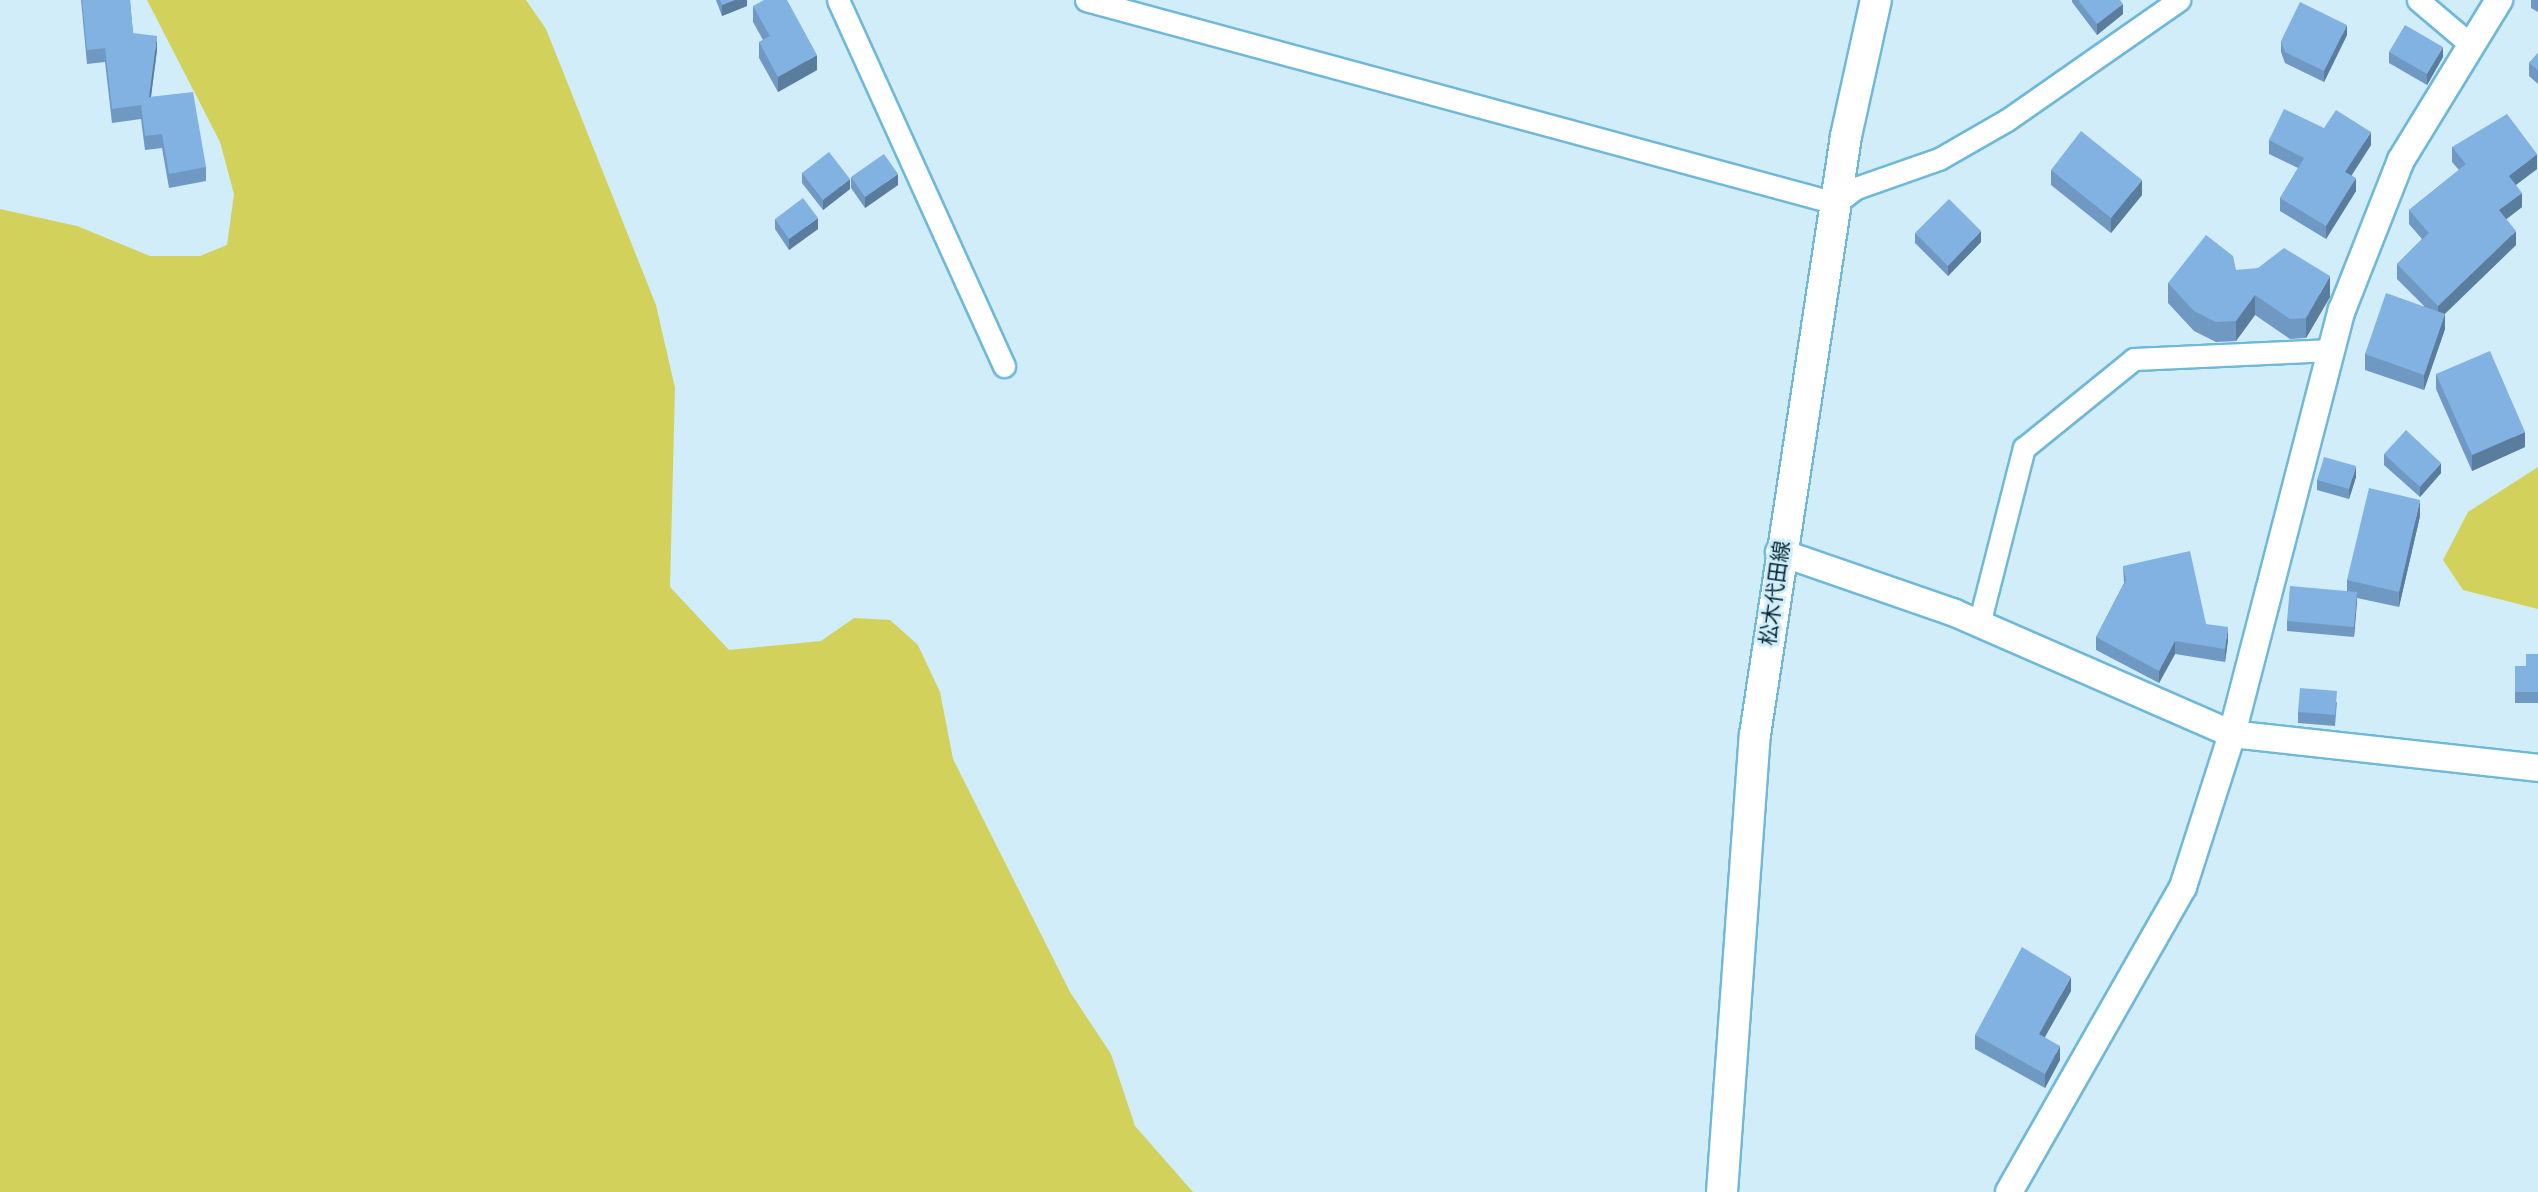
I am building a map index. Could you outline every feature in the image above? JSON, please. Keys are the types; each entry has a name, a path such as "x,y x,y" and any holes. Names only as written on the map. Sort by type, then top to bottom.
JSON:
{"main road":[{"name":"松木代田線","path":"1722,1192 1754,748 1779,552 1836,203 1876,0"}],"street":[{"path":"838,0 1004,366"},
{"path":"1086,0 1836,203 1856,188 1939,159 2007,120 2179,0"},
{"path":"2418,0 2472,45"},
{"path":"2009,1192 2183,887 2232,734 2332,351 2401,160 2499,0"},
{"path":"1979,624 2024,448 2134,359 2332,351"},
{"path":"1779,552 1979,624 2232,734 2538,768"}],"shaded area":[{"path":"147,0 526,0 546,29 656,305 675,388 670,587 729,650 821,641 854,618 890,620 918,645 940,692 953,759 1070,992 1111,1054 1135,1126 1193,1192 0,1192 0,209 77,226 150,256 200,256 227,245 234,194 220,142"},
{"path":"2538,467 2538,609 2463,590 2443,560 2468,512"}],"building":[{"path":"82,0 130,0 133,33 157,36 149,97 193,92 206,167 169,174 162,134 145,136 141,105 112,109 105,48 87,50"},
{"path":"720,0 735,0 722,5"},
{"path":"764,0 787,0 817,55 778,77 759,42 770,36 753,6"},
{"path":"2078,0 2120,0 2123,4 2097,24"},
{"path":"2300,2 2347,25 2324,71 2285,52 2281,41"},
{"path":"2405,25 2443,47 2427,74 2389,52"},
{"path":"2538,53 2538,70 2529,63"},
{"path":"2284,109 2324,128 2336,110 2371,132 2345,172 2356,178 2326,226 2280,198 2304,158 2269,140"},
{"path":"2507,114 2537,154 2509,176 2522,193 2499,210 2516,231 2438,306 2397,264 2429,233 2409,210 2466,164 2452,147"},
{"path":"2081,131 2142,180 2111,218 2051,170"},
{"path":"829,152 850,179 823,200 802,173"},
{"path":"884,154 898,174 865,197 851,177"},
{"path":"803,198 818,218 789,239 775,219"},
{"path":"1949,199 1981,231 1948,266 1915,233"},
{"path":"2206,235 2233,256 2236,270 2258,268 2284,248 2330,276 2306,318 2290,319 2255,295 2236,321 2216,322 2194,311 2168,283"},
{"path":"2386,293 2445,314 2424,375 2365,354"},
{"path":"2490,351 2525,432 2472,455 2436,374"},
{"path":"2406,430 2441,463 2420,487 2384,454"},
{"path":"2324,457 2356,466 2349,489 2317,480"},
{"path":"2369,488 2420,500 2399,592 2347,580"},
{"path":"2190,551 2206,624 2228,627 2225,649 2175,641 2159,671 2096,637 2126,580 2123,566"},
{"path":"2290,586 2357,592 2354,627 2287,621"},
{"path":"2526,654 2538,654 2538,692 2515,692 2515,666 2526,666"},
{"path":"2300,688 2337,691 2335,715 2298,712"},
{"path":"2022,947 2071,977 2039,1034 2060,1046 2045,1074 1975,1035"}]}
